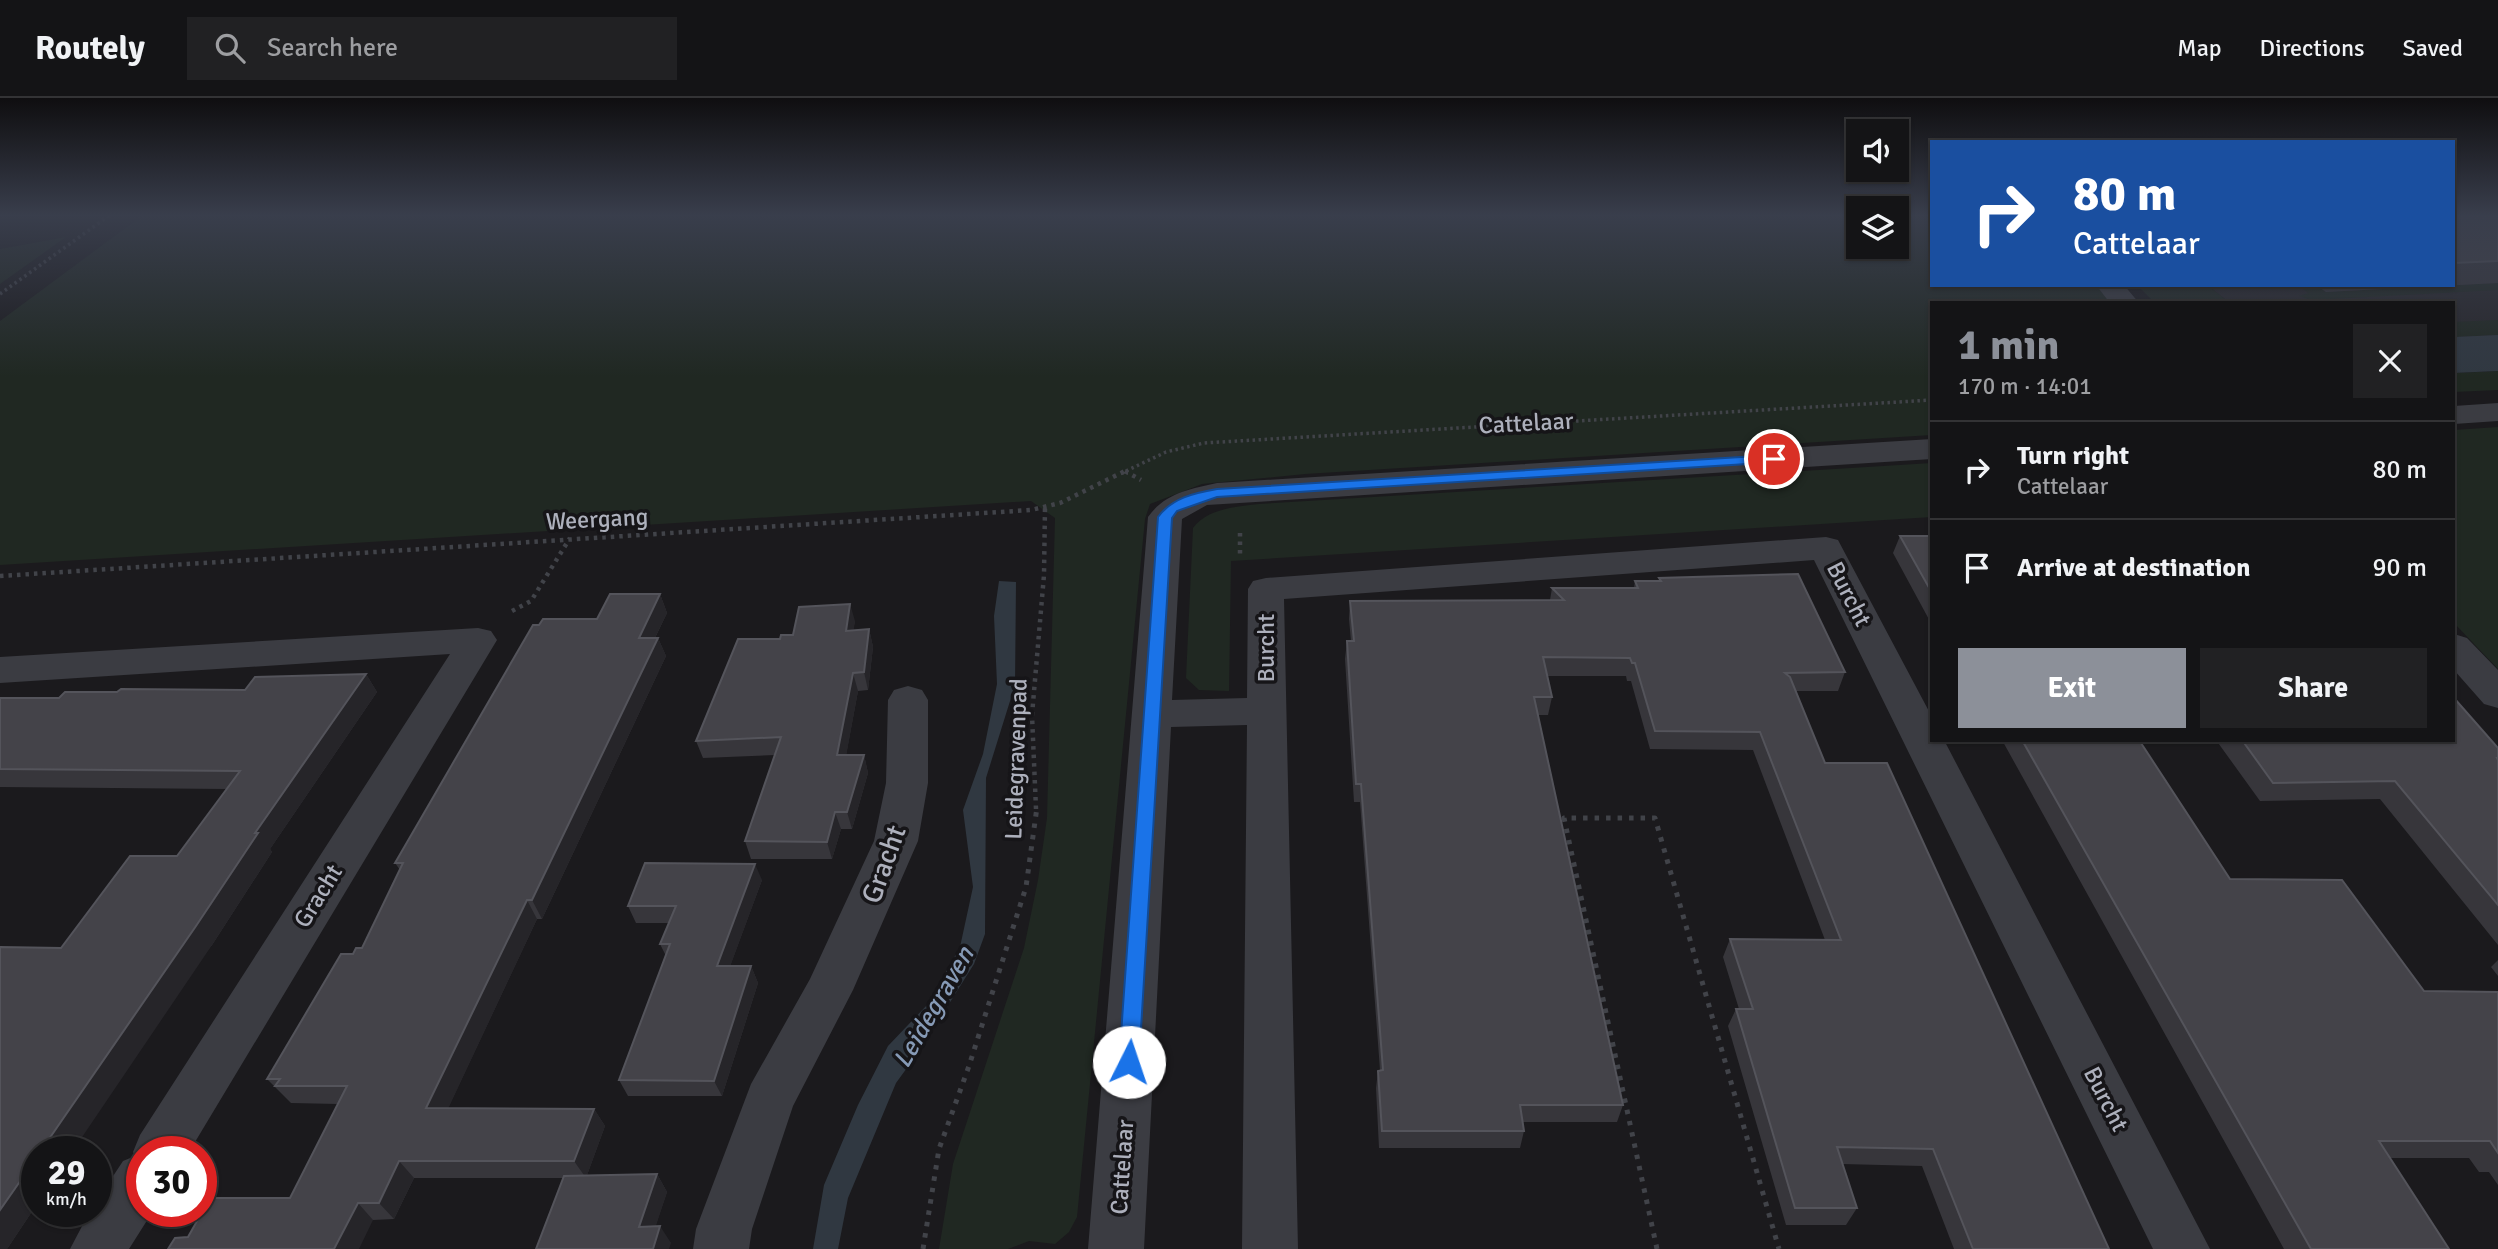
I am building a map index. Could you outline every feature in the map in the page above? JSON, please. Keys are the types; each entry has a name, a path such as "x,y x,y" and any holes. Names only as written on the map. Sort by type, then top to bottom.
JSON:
{"street":[{"path":"2111,287 2123,301"},
{"path":"2455,415 2498,412"},
{"name":"Cattelaar","path":"1116,1249 1165,517 1172,508 1217,493 1930,449"},
{"name":"Burcht","path":"1270,1249 1266,589 1826,548 2182,1249"},
{"path":"0,670 478,640"},
{"name":"Gracht","path":"169,1136 478,640"},
{"path":"2455,649 2498,694"},
{"name":"Gracht","path":"721,1249 724,1228 769,1100 830,990 896,841 907,783 908,700"},
{"name":"Burcht","path":"1153,714 1265,711"},
{"path":"98,1249 126,1204"}],"path":[{"path":"0,294 35,269"},
{"name":"Cattelaar","path":"1125,471 1166,452 1204,443 1930,400"},
{"path":"1125,471 1181,503"},
{"name":"Weergang","path":"0,576 570,538 915,519 1045,507 1085,493 1125,471"},
{"name":"Leidegravenpad","path":"923,1249 939,1149 969,1066 1026,887 1037,805 1032,715 1044,575 1045,507"},
{"path":"478,640 490,622 531,601 570,538"},
{"path":"1657,1249 1564,818 1655,818 1779,1249"}],"shaded area":[{"path":"0,269 21,269 0,284"},
{"path":"71,269 1930,269 1930,287 2098,287 2111,301 1930,301 1930,435 1305,474 1202,484 1150,504 1145,519 1077,1217 1069,1232 1055,1244 1029,1241 1008,1249 939,1249 953,1164 1024,948 1047,818 1055,518 1031,501 0,565 0,321"},
{"path":"2464,269 2498,269 2498,353 2455,355 2455,301 2227,301 2210,287 2455,287"},
{"path":"2498,283 2498,290 2311,300 2299,296 2308,293 2300,287 2319,287 2326,292"},
{"path":"2139,287 2210,287 2227,301 2153,301"},
{"path":"2498,320 2498,335 2455,337 2455,322"},
{"path":"2498,371 2498,390 2455,392 2455,373"},
{"path":"2498,427 2498,669 2455,624 2455,430"},
{"path":"1930,463 1930,517 1231,561 1229,691 1199,690 1186,678 1193,528 1214,512 1259,504"}],"water":[{"path":"2498,335 2498,371 2455,373 2455,337"},
{"name":"Leidegraven","path":"999,581 1016,582 1015,685 986,778 985,934 974,964 896,1083 848,1198 838,1249 813,1249 824,1185 858,1105 888,1046 928,1004 960,947 973,887 963,810 983,754 997,684 994,616"}],"building":[{"path":"1900,536 1930,536 1930,589"},
{"path":"1798,574 1845,672 1785,673 1790,677 1825,763 1887,763 2109,1249 1973,1249 1933,1149 1837,1147 1857,1208 1795,1208 1736,1009 1753,1009 1730,939 1841,940 1760,732 1655,731 1635,663 1632,663 1630,658 1543,657 1552,697 1534,697 1623,1105 1520,1105 1524,1131 1382,1131 1378,1071 1383,1070 1361,784 1356,784 1347,641 1354,641 1350,601 1564,600 1552,588 1638,588 1635,581 1661,581 1659,578"},
{"path":"610,594 660,594 639,638 658,638 532,900 527,900 426,1108 594,1109 574,1161 399,1161 379,1203 358,1203 334,1249 168,1249 175,1238 188,1237 194,1227 217,1227 217,1198 290,1198 347,1086 275,1086 280,1079 267,1079 341,954 353,954 356,948 362,948 403,863 395,863 533,625 539,625 543,619 597,619"},
{"path":"850,604 846,631 869,629 864,672 853,673 837,755 864,755 847,812 835,812 827,842 745,841 781,737 696,741 738,639 780,639 781,635 793,635 799,607"},
{"path":"366,674 255,833 258,833 51,1136 21,1136 21,1180 0,1210 0,947 61,948 130,856 177,856 240,771 0,769 0,698 59,698 65,692 117,692 121,689 245,690 255,677"},
{"path":"2455,699 2498,748 2498,905 2395,781 2273,783 2243,742 2455,742"},
{"path":"2023,742 2140,742 2230,879 2342,880 2424,991 2498,992 2498,1153 2490,1141 2379,1141 2449,1249 2311,1249"},
{"path":"645,863 755,864 717,966 751,966 714,1081 619,1080 670,944 660,944 676,906 628,906"},
{"path":"657,1174 639,1227 660,1226 653,1249 536,1249 564,1176"}],"route":[{"path":"1129,1062 1165,517 1172,508 1198,497 1217,493 1774,459"}]}
